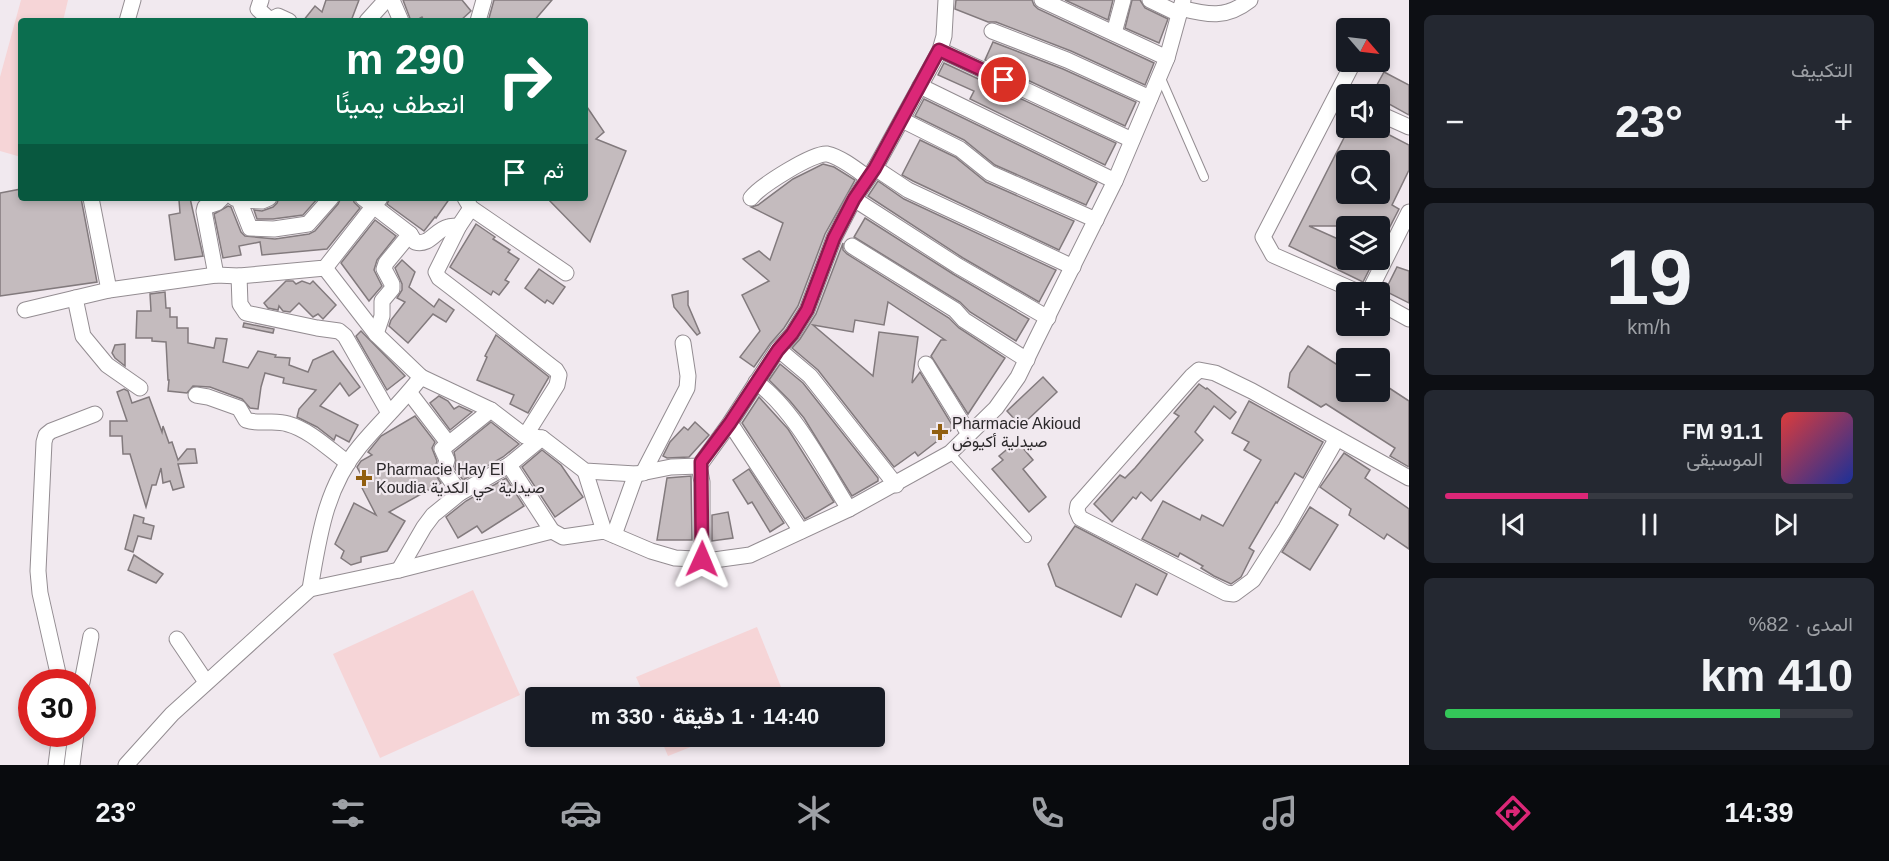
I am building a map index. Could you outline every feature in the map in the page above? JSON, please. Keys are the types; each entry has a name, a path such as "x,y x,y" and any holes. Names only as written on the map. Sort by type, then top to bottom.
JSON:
{"street":[{"path":"128,18 133,0"},
{"path":"261,0 258,9 268,18"},
{"path":"371,18 386,0"},
{"path":"392,0 400,18"},
{"path":"479,18 484,0"},
{"path":"702,559 702,483 699,466 807,310 834,238 854,199 872,173 902,120 939,50 944,36 946,0"},
{"path":"1042,0 1167,58"},
{"path":"1114,33 1123,0"},
{"path":"1150,0 1209,15 1230,13 1250,0"},
{"path":"509,465 552,531 562,537 609,533 651,551 675,558 714,560 750,555 849,509 950,453 996,408 1027,360 1115,181 1167,58 1181,7"},
{"path":"992,31 1066,60 1150,98"},
{"path":"939,50 1132,140"},
{"path":"920,86 1115,181"},
{"path":"1336,106 1263,237 1273,255 1336,282"},
{"path":"1390,118 1409,127"},
{"path":"902,120 960,148 990,172 1096,220"},
{"path":"751,198 766,183 822,154 872,173 1073,267"},
{"path":"854,199 958,266 1048,318"},
{"path":"92,201 108,290"},
{"path":"216,276 204,211 205,207 219,201"},
{"path":"237,201 250,228 274,229 308,224 328,201"},
{"path":"325,268 371,201"},
{"path":"373,201 410,234 415,242 420,243 433,238 449,226 459,226"},
{"path":"525,436 557,386 559,375 556,370 436,272 468,203 566,273"},
{"path":"1374,282 1409,212"},
{"path":"376,334 382,316 382,301 392,289 392,284 384,269 386,263 410,234"},
{"path":"852,246 955,310 964,320 1027,360"},
{"path":"25,310 108,290 216,276 325,268"},
{"path":"325,268 376,334 421,377 491,410 525,436 542,438 585,471 609,533"},
{"path":"239,276 240,304 246,313 317,328 339,330 345,336 390,413"},
{"path":"75,298 83,336 107,365 140,388"},
{"path":"1390,308 1409,318"},
{"path":"609,533 687,388 683,343"},
{"path":"778,350 810,376 896,484"},
{"path":"926,364 969,434"},
{"path":"1337,438 1286,528 1253,580 1234,594 1226,593 1132,546 1080,518 1077,511 1078,505 1192,375 1199,370 1215,373 1251,391 1337,438 1409,478"},
{"path":"310,589 322,521 337,481 358,448 421,377"},
{"path":"756,382 780,403 849,509"},
{"path":"409,393 448,443"},
{"path":"196,395 236,407 246,420 252,423 287,423 348,463"},
{"path":"460,494 444,471 447,460 442,449 491,410"},
{"path":"57,669 42,605 38,571 44,442 46,435 51,431 95,414"},
{"path":"730,423 801,531"},
{"path":"399,570 433,514 460,494 509,465 542,438"},
{"path":"585,471 640,473 671,467 699,466"},
{"path":"126,765 172,714 310,589 399,570 552,531"},
{"path":"85,669 91,636"},
{"path":"177,639 206,682"},
{"path":"56,765 58,747"},
{"path":"72,765 74,747"}],"lane":[{"path":"1159,75 1204,177"},
{"path":"950,453 1026,538"}],"shaded area":[{"path":"21,0 68,0 64,18 18,18 18,156 0,151 0,77"},
{"path":"473,590 520,695 380,758 333,654"},
{"path":"757,627 781,687 640,687 636,677"},
{"path":"664,747 691,747 668,756"}],"building":[{"path":"326,0 359,0 352,18 305,18 315,6 322,12"},
{"path":"403,0 462,0 471,11 463,18 410,18"},
{"path":"494,0 552,0 537,18 489,18"},
{"path":"956,0 1032,0 1038,9 1154,63 1145,85 1071,51 955,9"},
{"path":"1065,0 1113,0 1108,20"},
{"path":"1132,0 1140,0 1145,8 1168,19 1159,43 1125,28"},
{"path":"993,42 1063,69 1136,102 1125,126 985,60"},
{"path":"944,63 1116,143 1105,165 970,99 974,91 938,75"},
{"path":"1384,72 1409,85 1409,115 1390,105 1390,84 1377,84"},
{"path":"924,99 1097,183 1086,205 995,165 964,140 915,116"},
{"path":"588,108 604,132 596,139 626,151 590,242 550,201 588,201"},
{"path":"1390,135 1409,145 1409,170 1392,205 1399,209 1390,227 1390,216 1336,216 1336,226 1309,226 1336,238 1336,269 1289,246 1336,154 1336,204 1390,204 1390,150 1338,150 1344,138 1390,138"},
{"path":"920,140 955,157 986,182 1074,221 1059,250 902,175"},
{"path":"823,164 834,167 855,180 825,234 798,306 754,367 740,357 760,331 742,295 769,281 743,259 759,251 770,260 783,223 751,207 758,205 793,179"},
{"path":"878,181 904,199 1056,270 1039,302 963,258 868,196"},
{"path":"18,190 18,201 82,201 97,282 0,296 0,193"},
{"path":"179,201 191,201 203,256 175,260 169,215 180,213"},
{"path":"278,201 315,201 303,215 257,219 254,210 262,211"},
{"path":"340,201 354,201 360,208 327,249 262,255 260,242 239,246 241,255 223,258 214,214 228,206 231,207 241,232 245,236 275,239 315,231"},
{"path":"388,201 448,201 424,231 387,204"},
{"path":"865,218 1029,319 1016,341 970,312 960,302 854,237"},
{"path":"375,220 396,236 377,260 374,270 382,286 369,301 341,263"},
{"path":"476,224 495,237 493,239 519,259 505,280 509,282 499,295 493,291 491,295 450,267"},
{"path":"843,243 843,250 847,254 949,318 959,328 1005,358 968,414 931,356 941,340 945,340 888,302 884,325 855,320 853,332 813,325 873,376 879,332 918,337 912,383 920,372 954,428 918,456 915,452 894,467 818,370 792,348 816,314"},
{"path":"402,260 415,272 409,287 434,307 439,299 454,310 446,322 433,314 408,343 389,326 405,302 397,298 402,290 402,284 395,268"},
{"path":"1397,267 1409,271 1409,303 1390,294 1390,282"},
{"path":"539,269 565,287 553,304 547,300 545,303 525,288"},
{"path":"1338,270 1369,270 1363,282"},
{"path":"286,281 293,281 296,284 302,281 310,284 313,281 336,305 323,319 318,314 313,317 299,303 290,312 283,311 279,306 278,310 268,308 264,303"},
{"path":"688,291 688,305 700,333 697,335 674,307 672,295"},
{"path":"165,292 166,308 170,308 170,317 177,317 177,328 188,328 188,343 214,348 216,338 227,339 223,362 248,368 258,351 276,355 275,357 290,358 289,365 308,372 313,360 333,351 360,387 349,396 340,383 320,406 358,425 349,442 336,435 334,440 317,427 297,417 299,409 316,390 283,383 284,378 265,373 258,409 250,408 242,399 210,387 193,386 187,393 168,391 166,342 152,341 152,338 136,338 137,311 151,311 150,294"},
{"path":"244,323 274,329 273,333 243,327"},
{"path":"361,331 405,376 387,390 356,336"},
{"path":"496,335 549,377 528,413 510,404 514,395 477,380 487,357 485,356"},
{"path":"125,344 125,366 112,353 115,345"},
{"path":"1308,346 1336,364 1336,402 1390,402 1390,389 1409,401 1409,467 1390,456 1395,448 1326,404 1321,407 1288,387 1290,373"},
{"path":"780,364 803,383 878,478 878,481 852,496 804,418 769,380"},
{"path":"1043,377 1057,392 1021,426 1007,411"},
{"path":"1199,384 1236,412 1230,419 1214,406 1195,432 1203,440 1151,501 1141,492 1136,499 1133,497 1112,522 1094,504 1120,475 1125,478 1135,468 1179,416 1174,413"},
{"path":"124,389 128,391 132,403 149,397 162,432 163,426 178,460 187,449 195,449 197,463 178,464 184,487 173,490 170,481 163,483 161,468 156,485 152,485 146,507 130,454 123,454 122,436 110,436 110,421 127,421 117,392"},
{"path":"439,396 448,401 454,409 459,406 472,412 450,430 430,403"},
{"path":"759,397 788,429 834,502 805,519 742,423"},
{"path":"1249,401 1323,442 1303,478 1295,473 1276,502 1249,548 1254,551 1241,577 1231,584 1214,576 1201,568 1203,566 1180,553 1178,557 1142,539 1163,501 1200,520 1202,515 1223,526 1261,460 1244,450 1249,442 1232,433"},
{"path":"415,416 435,442 432,448 437,461 434,472 441,483 389,512 405,521 387,551 361,557 361,562 351,565 341,558 344,551 335,544 354,503 376,515 361,486 366,484 357,467 361,461 372,455 368,452 381,436"},
{"path":"491,422 519,444 503,457 463,480 455,469 454,452"},
{"path":"695,422 709,435 689,457 667,458 663,456 670,442 684,427 688,430"},
{"path":"1017,441 1033,460 1023,469 1046,497 1029,512 992,469 1003,460 999,456"},
{"path":"542,450 561,465 583,497 555,517 522,467"},
{"path":"1344,453 1370,470 1365,478 1409,509 1409,549 1387,534 1384,539 1349,515 1351,509 1320,487"},
{"path":"749,469 784,523 770,532 752,502 748,504 733,480"},
{"path":"691,476 692,540 657,540 667,478"},
{"path":"506,478 524,506 482,533 477,526 458,538 446,517 466,501"},
{"path":"1310,507 1338,525 1310,570 1282,552"},
{"path":"728,512 733,538 712,541 712,515"},
{"path":"134,515 144,518 143,523 154,526 151,539 138,536 133,552 125,549"},
{"path":"1075,526 1167,574 1157,595 1136,584 1121,617 1056,586 1048,564"},
{"path":"134,555 163,574 156,583 128,570"}],"place":[{"name":"Pharmacie Akioud صيدلية أكيوض","path":"940,432"},
{"name":"Pharmacie Hay El Koudia صيدلية حي الكدية","path":"364,478"}],"route":[{"path":"702,559 702,483 699,466 807,310 834,238 939,50 1004,80"}]}
